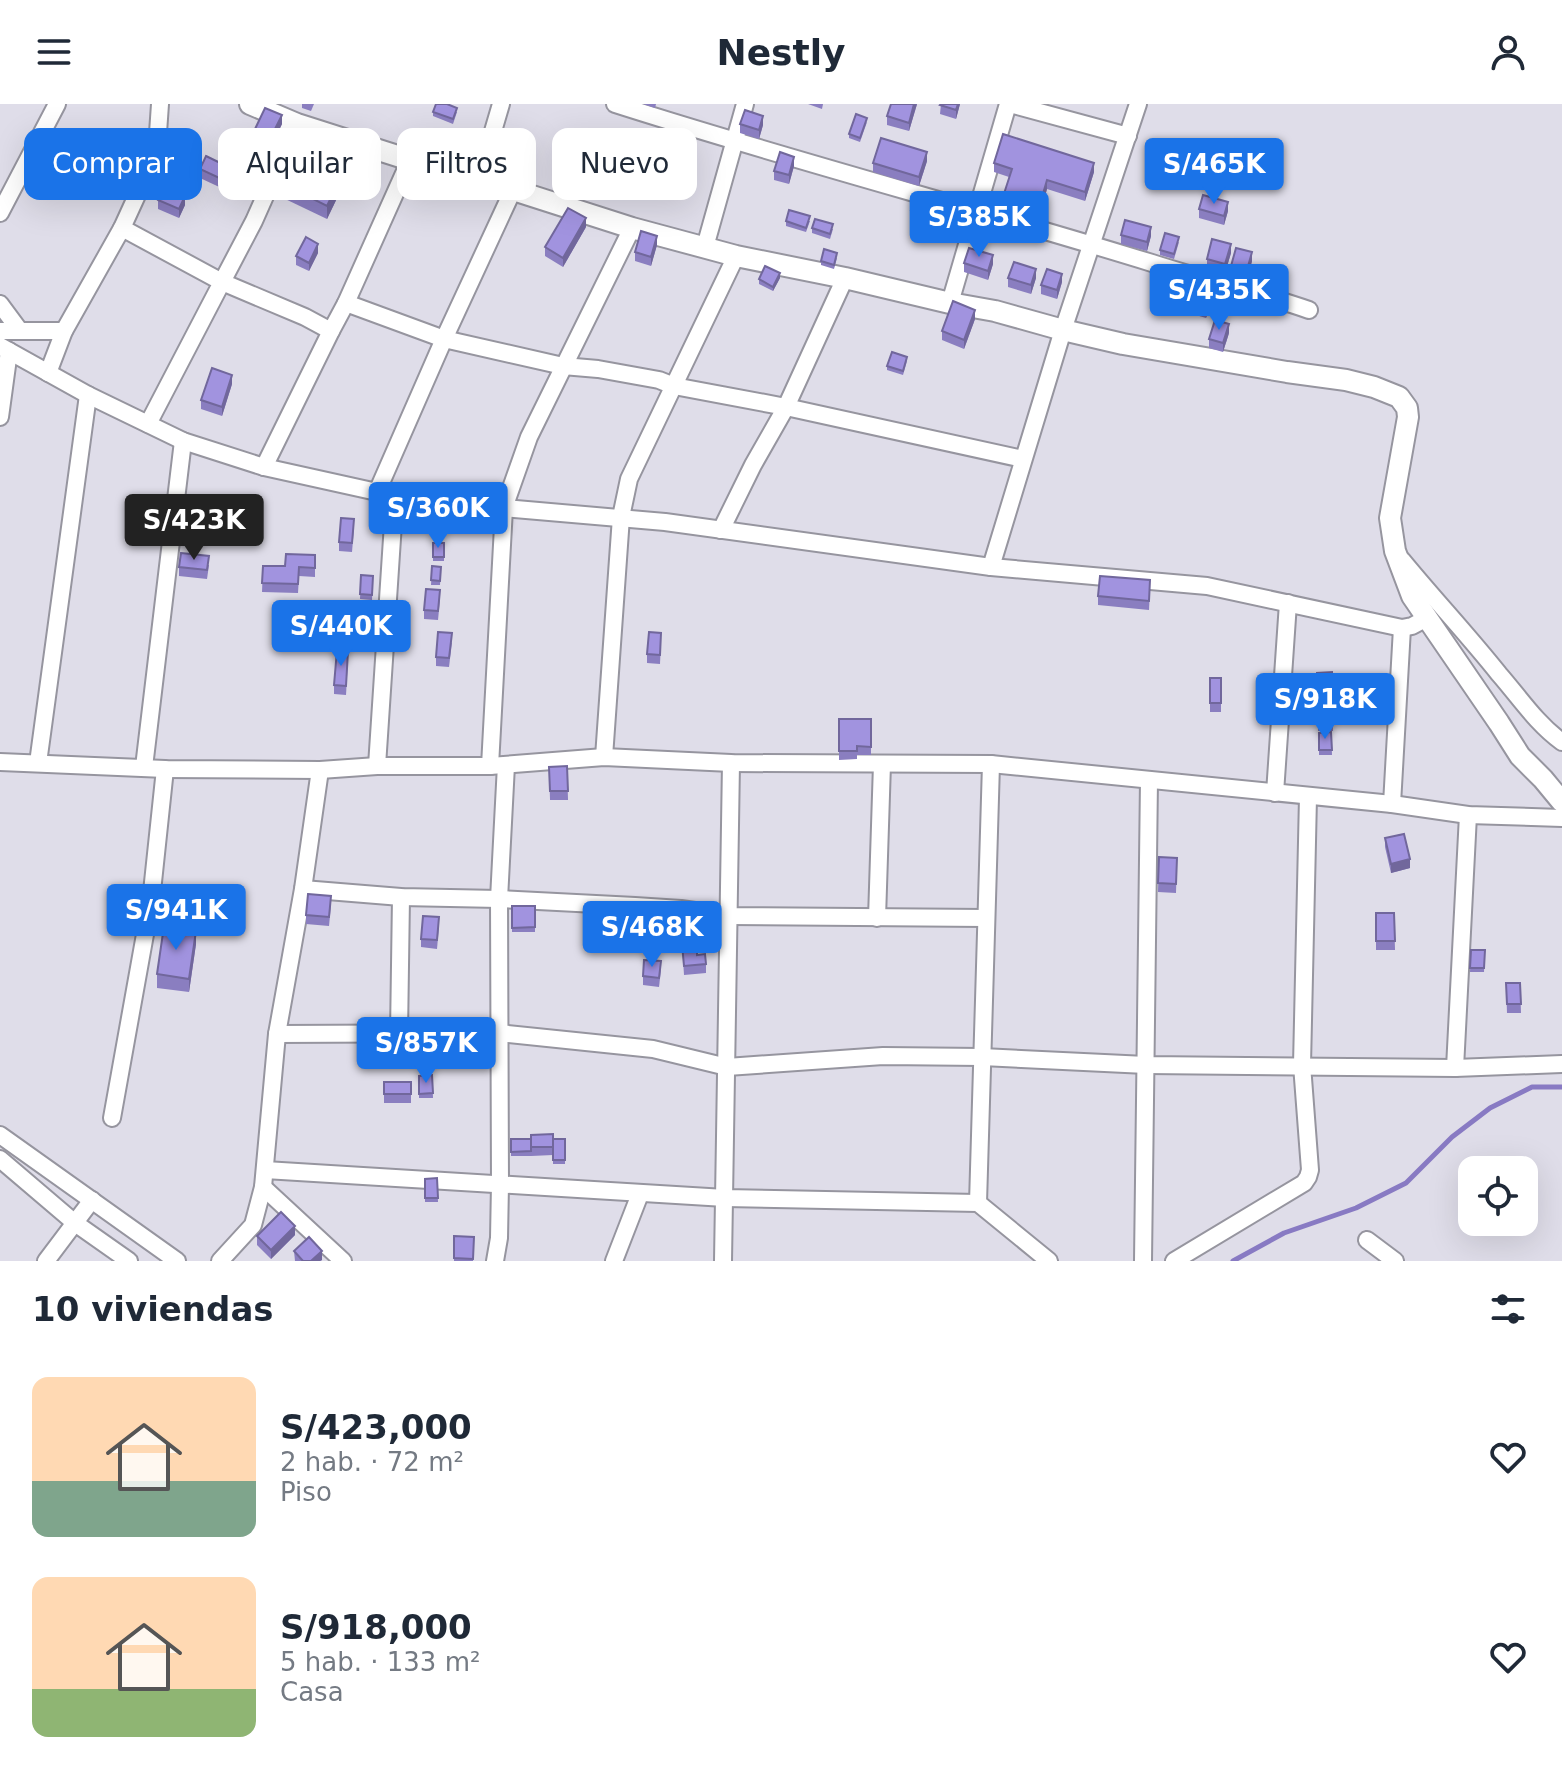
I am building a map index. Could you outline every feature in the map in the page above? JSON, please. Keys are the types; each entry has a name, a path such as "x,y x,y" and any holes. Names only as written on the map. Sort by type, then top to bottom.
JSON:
{"street":[{"path":"0,213 57,104"},
{"path":"48,373 64,331 122,228 159,147 160,104"},
{"path":"250,104 297,124 397,156"},
{"path":"494,128 501,104"},
{"path":"615,104 1309,310"},
{"path":"705,247 745,104"},
{"path":"950,303 1009,104 1128,136"},
{"path":"991,567 1063,330 1138,104"},
{"path":"148,424 254,221 297,124"},
{"path":"264,467 346,303 397,189"},
{"path":"536,197 736,256 995,311 1063,330 1161,351 1346,380 1399,397 1407,408 1408,417 1390,518 1395,551 1412,596 1520,756 1562,802"},
{"path":"377,492 508,200"},
{"path":"122,228 222,282 331,331"},
{"path":"495,1261 499,1238 500,1184 498,766 504,508 529,437 632,228"},
{"path":"604,757 621,517 629,479 736,256"},
{"path":"721,530 786,407 845,278"},
{"path":"346,303 444,339 563,366 659,380 674,386 1023,459"},
{"path":"0,304 20,331"},
{"path":"0,331 64,331"},
{"path":"0,417 4,348 88,395 183,441 264,467 377,492 504,508 621,517 991,567 1207,586 1402,628 1427,618"},
{"path":"38,763 88,395"},
{"path":"144,767 183,441"},
{"path":"377,766 395,493"},
{"path":"1395,551 1531,715 1562,742"},
{"path":"1275,793 1288,603"},
{"path":"1392,804 1402,628"},
{"path":"0,762 165,769 320,770 377,766 498,766 604,757 731,763 991,764 1392,804 1468,815 1562,818"},
{"path":"723,1261 731,763"},
{"path":"877,918 882,764"},
{"path":"978,1203 991,764"},
{"path":"112,1118 151,901 165,769"},
{"path":"220,1261 253,1225 263,1187 277,1034 320,770"},
{"path":"1143,1261 1149,780"},
{"path":"1174,1261 1304,1183 1308,1177 1302,1065 1308,797"},
{"path":"1455,1068 1468,815"},
{"path":"303,889 401,897 681,909 729,916 986,918"},
{"path":"399,1034 401,897"},
{"path":"277,1034 499,1033 653,1049 727,1067 883,1056 1146,1065 1455,1068 1562,1064"},
{"path":"0,1135 177,1261"},
{"path":"0,1159 75,1223 129,1261"},
{"path":"265,1170 725,1198 978,1203 1049,1261"},
{"path":"263,1187 343,1261"},
{"path":"614,1261 640,1194"},
{"path":"46,1261 92,1200"},
{"path":"1367,1240 1395,1261"}],"building":[{"path":"436,104 457,108 453,119 433,112"},
{"path":"891,104 914,104 909,123 887,116"},
{"path":"941,104 958,104 956,110"},
{"path":"265,108 282,115 276,128 255,128"},
{"path":"745,110 763,116 759,130 740,124"},
{"path":"856,114 867,118 860,138 849,134"},
{"path":"1003,134 1094,163 1085,192 1047,180 1036,218 1000,206 1012,169 994,163"},
{"path":"881,138 927,152 919,177 873,163"},
{"path":"780,152 794,157 789,175 774,171"},
{"path":"206,156 218,162 218,177 202,170"},
{"path":"1203,195 1228,202 1224,216 1199,209"},
{"path":"158,200 183,200 179,209"},
{"path":"315,200 330,200 327,206"},
{"path":"914,201 933,207 930,216 911,210"},
{"path":"568,208 586,218 563,258 545,247"},
{"path":"789,210 810,216 806,228 786,221"},
{"path":"946,210 959,214 956,224 943,220"},
{"path":"815,219 833,224 830,234 812,228"},
{"path":"1125,220 1151,227 1147,242 1121,235"},
{"path":"641,231 657,236 651,257 635,252"},
{"path":"1165,233 1179,237 1174,254 1160,250"},
{"path":"306,237 318,244 309,263 296,256"},
{"path":"1212,239 1231,244 1225,264 1207,259"},
{"path":"969,248 993,255 988,271 964,263"},
{"path":"1236,248 1252,252 1247,270 1231,266"},
{"path":"824,249 837,253 834,265 821,261"},
{"path":"1014,262 1036,269 1031,285 1008,278"},
{"path":"765,266 780,273 773,287 759,279"},
{"path":"1047,269 1062,274 1057,290 1041,285"},
{"path":"1186,289 1210,296 1206,309 1182,302"},
{"path":"1248,293 1262,297 1258,311 1244,307"},
{"path":"953,301 975,310 964,340 942,331"},
{"path":"1215,320 1229,324 1223,343 1209,339"},
{"path":"892,352 907,357 903,371 887,366"},
{"path":"212,368 232,375 222,407 201,400"},
{"path":"436,510 446,510 446,527 435,527"},
{"path":"341,518 354,519 352,543 339,542"},
{"path":"433,543 444,543 444,557 433,557"},
{"path":"181,553 209,556 207,570 179,567"},
{"path":"286,554 315,555 315,568 299,567 298,584 262,583 263,566 285,566"},
{"path":"432,566 441,567 440,581 431,580"},
{"path":"361,575 373,576 372,595 360,594"},
{"path":"1100,576 1150,580 1149,601 1098,596"},
{"path":"426,589 440,590 438,611 424,610"},
{"path":"390,605 408,606 406,631 388,630"},
{"path":"438,632 452,633 449,658 436,657"},
{"path":"649,632 661,633 660,655 647,654"},
{"path":"337,650 348,651 346,686 334,685"},
{"path":"1332,672 1333,722 1318,722 1317,673"},
{"path":"1210,678 1221,678 1221,703 1210,703"},
{"path":"839,719 871,719 871,747 857,746 857,751 839,751"},
{"path":"1331,732 1332,750 1319,750 1319,733"},
{"path":"567,766 568,791 550,791 549,767"},
{"path":"1404,834 1410,859 1391,864 1385,838"},
{"path":"1159,857 1177,858 1176,884 1158,883"},
{"path":"308,894 331,896 329,917 306,915"},
{"path":"512,906 535,906 535,927 512,928"},
{"path":"1376,913 1394,913 1395,941 1376,941"},
{"path":"423,916 439,917 437,940 421,939"},
{"path":"164,926 196,931 189,979 157,974"},
{"path":"692,943 692,951 697,950 697,955 705,954 706,964 684,966 682,944"},
{"path":"1471,950 1485,950 1484,968 1470,968"},
{"path":"644,960 661,961 659,978 643,976"},
{"path":"1506,983 1520,983 1521,1004 1507,1004"},
{"path":"432,1075 433,1093 419,1094 419,1076"},
{"path":"384,1082 411,1082 411,1094 384,1094"},
{"path":"553,1134 553,1147 531,1147 531,1135"},
{"path":"511,1139 531,1139 531,1151 511,1152"},
{"path":"553,1139 565,1139 565,1160 553,1160"},
{"path":"437,1178 438,1198 425,1198 425,1179"},
{"path":"281,1212 295,1226 271,1250 257,1236"},
{"path":"454,1236 474,1237 473,1259 454,1258"},
{"path":"309,1237 322,1251 311,1261 303,1261 294,1251"}],"waterway":[{"path":"1233,1261 1284,1233 1356,1208 1406,1183 1452,1137 1490,1108 1532,1087 1562,1087"}]}
